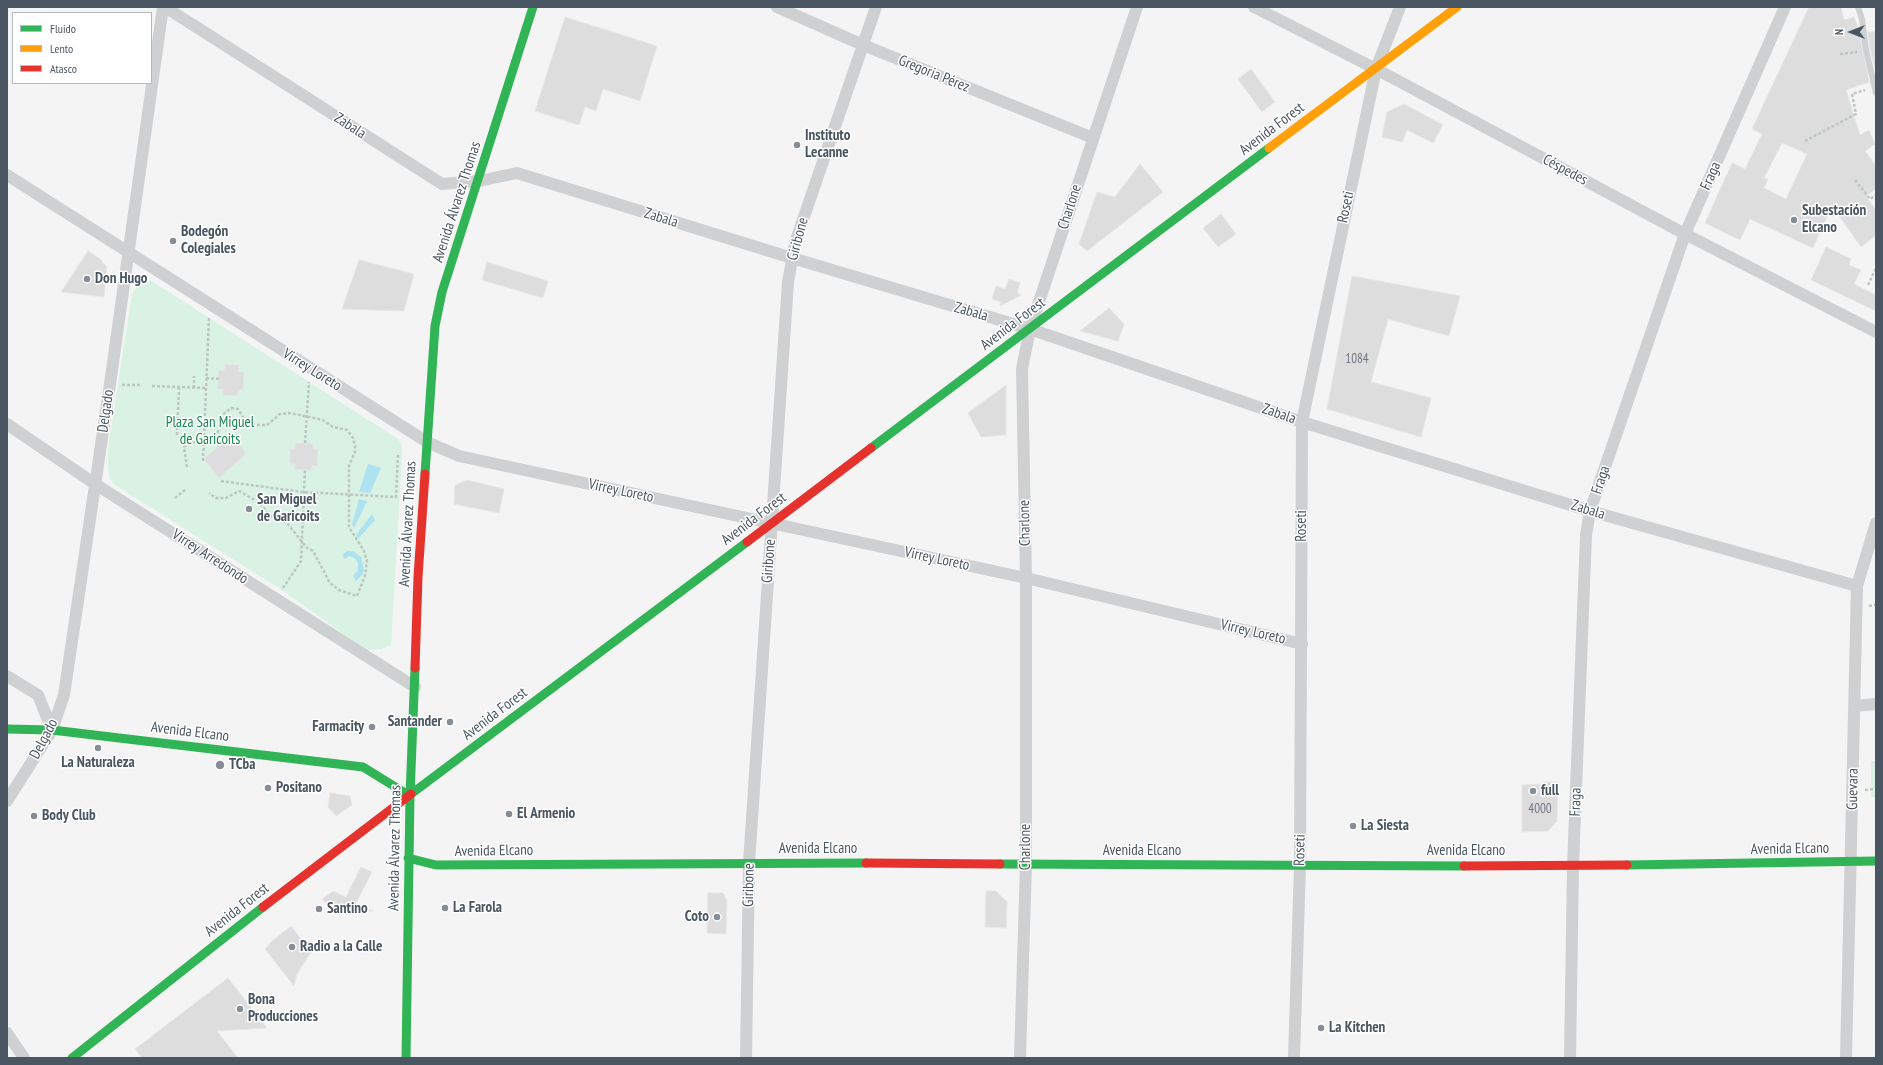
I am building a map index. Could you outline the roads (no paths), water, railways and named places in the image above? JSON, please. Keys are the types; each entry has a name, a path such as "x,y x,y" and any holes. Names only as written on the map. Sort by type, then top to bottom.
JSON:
{"main road":[{"name":"Avenida Álvarez Thomas","path":"406,1058 408,858 418,577 433,343 438,309 533,7"},
{"name":"Avenida Forest","path":"72,1058 298,879 1457,7"},
{"name":"Avenida Elcano","path":"7,729 52,730 364,767 410,796"},
{"name":"Avenida Elcano","path":"408,858 436,865 749,863 1573,866 1876,862"}],"street":[{"name":"Zabala","path":"164,7 442,184 479,181 517,173 792,258 1030,329 1302,422 1590,511 1857,586"},
{"name":"Delgado","path":"7,801 52,730 64,695 164,7"},
{"name":"Gregoria Pérez","path":"777,7 863,45 1093,138"},
{"name":"Giribone","path":"746,1058 749,863 788,282 795,243 876,7"},
{"name":"Charlone","path":"1020,1058 1026,864 1026,578 1022,369 1030,329 1138,7"},
{"name":"Céspedes","path":"1254,7 1376,69 1685,234 1876,332"},
{"name":"Roseti","path":"1294,1058 1300,865 1302,422 1376,69 1400,7"},
{"name":"Fraga","path":"1570,1058 1573,866 1586,535 1590,511 1685,234 1785,7"},
{"name":"Virrey Loreto","path":"7,175 128,254 427,442 459,456 1026,578 1302,644"},
{"name":"Virrey Arredondo","path":"7,424 95,484 415,687"},
{"name":"Guevara","path":"1846,1058 1857,586 1875,529"},
{"path":"7,676 38,695 52,730"},
{"path":"1855,706 1876,704"},
{"path":"7,1033 24,1058"}],"lane":[{"path":"1858,7 1862,19 1866,50 1876,93"}],"water":[{"path":"368,464 381,468 370,493 359,492"},
{"path":"359,499 367,501 354,528 352,524"},
{"path":"372,514 375,520 359,538 356,535"},
{"path":"347,551 353,551 361,557 364,570 362,575 356,581 353,576 358,570 358,564 356,559 350,556 344,559 343,554"}],"place":[{"name":"Instituto Lecanne","path":"797,145"},
{"name":"Subestación Elcano","path":"1794,220"},
{"name":"Bodegón Colegiales","path":"173,241"},
{"name":"Don Hugo","path":"87,279"},
{"name":"San Miguel de Garicoits","path":"249,509"},
{"name":"Santander","path":"450,722"},
{"name":"Farmacity","path":"372,727"},
{"name":"La Naturaleza","path":"98,748"},
{"name":"TCba","path":"220,765"},
{"name":"Positano","path":"268,788"},
{"name":"full","path":"1533,791"},
{"name":"El Armenio","path":"509,814"},
{"name":"Body Club","path":"34,816"},
{"name":"La Siesta","path":"1353,826"},
{"name":"La Farola","path":"445,908"},
{"name":"Santino","path":"319,909"},
{"name":"Coto","path":"717,917"},
{"name":"Radio a la Calle","path":"292,947"},
{"name":"Bona Producciones","path":"240,1009"},
{"name":"La Kitchen","path":"1321,1028"}],"park label":[{"name":"Plaza San Miguel de Garicoits","path":"210,432"}]}
